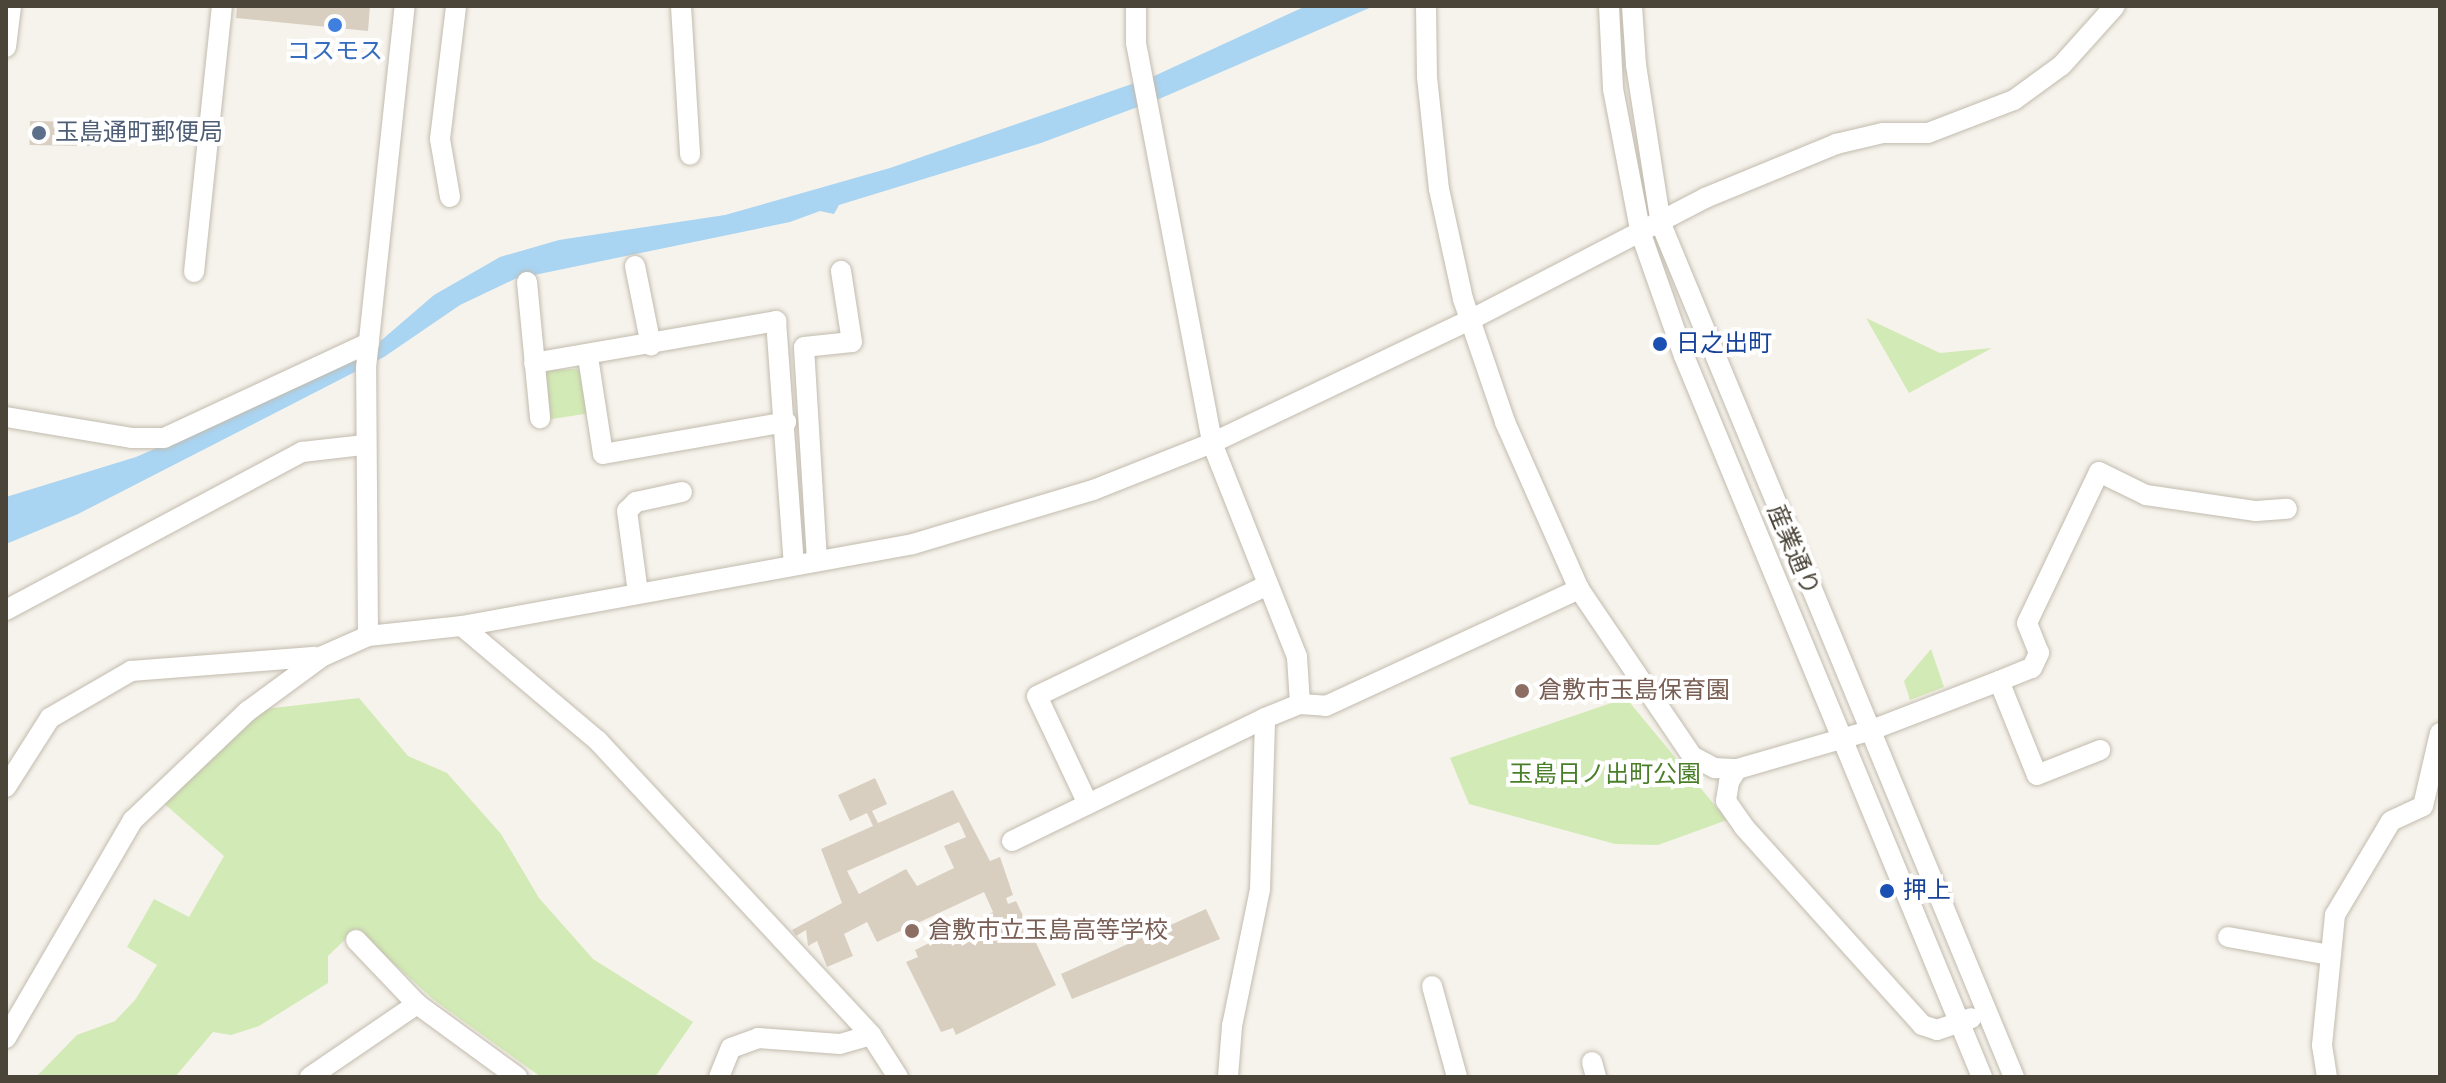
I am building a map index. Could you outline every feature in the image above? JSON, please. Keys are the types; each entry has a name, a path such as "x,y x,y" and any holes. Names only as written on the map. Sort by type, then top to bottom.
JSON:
{"street":[{"path":"194,272 222,6"},
{"path":"368,636 363,445 366,368 405,6"},
{"path":"450,197 440,139 456,6"},
{"path":"681,6 690,155"},
{"path":"1136,6 1144,79 1212,443 1297,657 1300,704"},
{"path":"1426,6 1427,77 1439,189 1470,320 1505,422 1579,589 1692,756 1715,768 1737,769 1869,731 2032,668 2039,653 2027,623 2099,472 2146,495 2256,511 2287,509"},
{"name":"産業通り","path":"1609,6 1613,89 1641,234 1684,356 1840,740 1982,1077"},
{"name":"産業通り","path":"1632,6 1636,65 1661,224 2014,1077"},
{"path":"6,1038 133,820 248,711 323,656 368,636 462,626 992,524 1212,443 1470,320 1661,224 1705,198 1836,144 1883,133 1928,133 2014,100 2062,65 2115,6"},
{"path":"6,47 9,8"},
{"path":"635,266 651,345"},
{"path":"779,350 852,342 841,271"},
{"path":"527,282 540,418"},
{"path":"534,363 588,357 776,321 786,422 794,564"},
{"path":"6,417 131,438 164,438 369,343"},
{"path":"804,347 817,560"},
{"path":"588,357 603,454 786,422"},
{"path":"6,610 302,452 363,445"},
{"path":"638,593 627,511 636,502 682,492"},
{"path":"1088,804 1037,696 1268,585"},
{"path":"1012,841 1265,718 1300,704 1326,706 1579,589"},
{"path":"462,626 598,741 871,1035 898,1077"},
{"path":"8,779 50,718 131,671 323,656"},
{"path":"1999,681 2037,775 2100,750"},
{"path":"1228,1077 1232,1026 1260,890 1265,718"},
{"path":"2327,1077 2322,1045 2335,915 2357,886 2378,840 2391,821 2423,806 2440,733"},
{"path":"1737,769 1729,782 1726,801 1744,827 1922,1025 1937,1030 1987,1011"},
{"path":"2228,937 2330,955"},
{"path":"356,940 417,1004 517,1077"},
{"path":"1432,986 1457,1077"},
{"path":"310,1077 417,1004"},
{"path":"719,1077 731,1048 758,1038 840,1044 871,1035"}],"green space":[{"path":"1866,318 1940,353 1992,348 1909,393"},
{"path":"577,369 584,374 590,413 546,420 543,378 549,370"},
{"path":"1931,649 1944,687 1910,700 1904,681"},
{"path":"359,698 408,756 447,773 501,834 539,898 593,959 693,1022 655,1077 541,1077 434,1000 356,929 328,956 328,983 259,1026 231,1035 213,1032 175,1077 36,1077 77,1035 115,1021 135,1000 157,965 127,947 154,899 189,917 224,856 160,800 248,711"},
{"name":"玉島日ノ出町公園","path":"1626,698 1727,820 1658,845 1615,844 1469,804 1450,758"}],"water":[{"path":"1306,6 1374,6 1159,99 1041,143 839,205 834,214 820,211 790,222 515,279 460,305 384,357 78,514 6,544 6,497 136,457 241,411 377,344 434,295 500,257 559,240 725,215 890,168 1152,77"}],"building":[{"name":"コスモス","path":"237,6 370,6 368,31 236,18"},
{"path":"30,121 90,122 90,146 30,145"},
{"path":"875,778 887,804 872,811 878,823 953,790 990,861 1000,857 1013,895 1006,898 1008,904 1016,901 1056,985 956,1035 953,1028 941,1032 906,962 918,957 915,950 993,912 984,892 877,942 867,922 844,934 853,956 827,967 817,941 808,946 806,930 796,936 792,930 842,903 821,849 873,826 867,813 850,821 838,795","holes":["959,822 966,837 944,846 954,868 917,886 906,869 859,894 847,871"]},
{"path":"1206,909 1220,939 1072,999 1061,974"}],"place":[{"name":"コスモス","path":"335,25"},
{"name":"玉島通町郵便局","path":"39,133"},
{"name":"日之出町","path":"1660,344"},
{"name":"倉敷市玉島保育園","path":"1522,691"},
{"name":"押上","path":"1887,891"},
{"name":"倉敷市立玉島高等学校","path":"912,931"}]}
